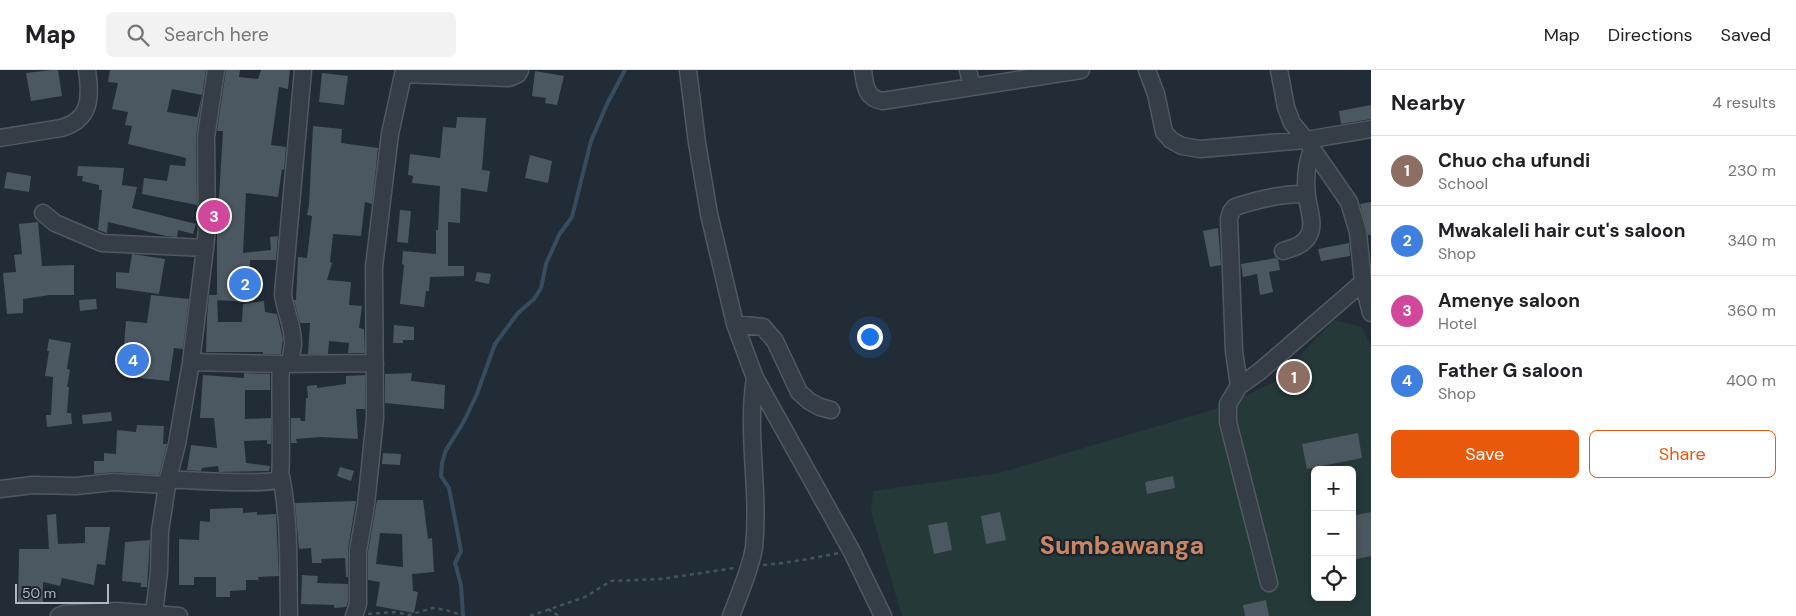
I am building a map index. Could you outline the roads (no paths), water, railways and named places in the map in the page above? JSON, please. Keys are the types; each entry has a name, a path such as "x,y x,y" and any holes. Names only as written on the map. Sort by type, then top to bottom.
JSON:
{"street":[{"path":"0,138 70,126 80,119 86,108 89,94 87,70"},
{"path":"154,614 158,582 160,532 191,362 205,248 207,228 206,137 216,70"},
{"path":"289,616 288,542 285,496 281,476 280,386 285,364 293,344 283,294 303,70"},
{"path":"354,616 359,598 358,551 372,459 375,363 374,267 390,134 404,72 509,78 518,74 520,70"},
{"path":"688,70 697,143 709,214 735,324 754,378 851,550 883,616"},
{"path":"863,70 868,93 875,100 882,101 1081,70"},
{"path":"968,70 972,87"},
{"path":"1147,70 1156,94 1164,132 1182,146 1200,149 1309,145 1371,129"},
{"path":"1279,70 1286,107 1292,123 1349,202 1358,232 1363,282 1371,313"},
{"path":"1283,251 1296,247 1309,236 1311,229 1306,170 1309,145"},
{"path":"1239,386 1234,352 1230,292 1228,218 1235,207 1273,197 1307,194"},
{"path":"43,213 55,223 102,243 205,248"},
{"path":"1269,583 1228,422 1228,404 1239,386 1259,372 1363,282"},
{"path":"735,324 763,327 775,340 799,392 809,401 831,410"},
{"path":"191,362 229,364 375,363"},
{"path":"731,616 754,548 756,493 751,416 754,378"},
{"path":"0,489 33,485 76,486 113,482 276,482 281,476"},
{"path":"59,616 64,614 116,611 179,616"}],"waterway":[{"path":"463,616 461,585 455,563 461,551 449,488 441,476 442,463 446,450 463,423 477,394 495,344 518,313 534,299 541,288 546,264 559,235 572,217 591,141 607,104 625,70"}],"place":[{"name":"Amenye saloon","path":"214,216"},
{"name":"Mwakaleli hair cut's saloon","path":"245,284"},
{"name":"Father G saloon","path":"133,360"},
{"name":"Chuo cha ufundi","path":"1294,377"}],"district":[{"name":"Sumbawanga","path":"1122,545"}]}
